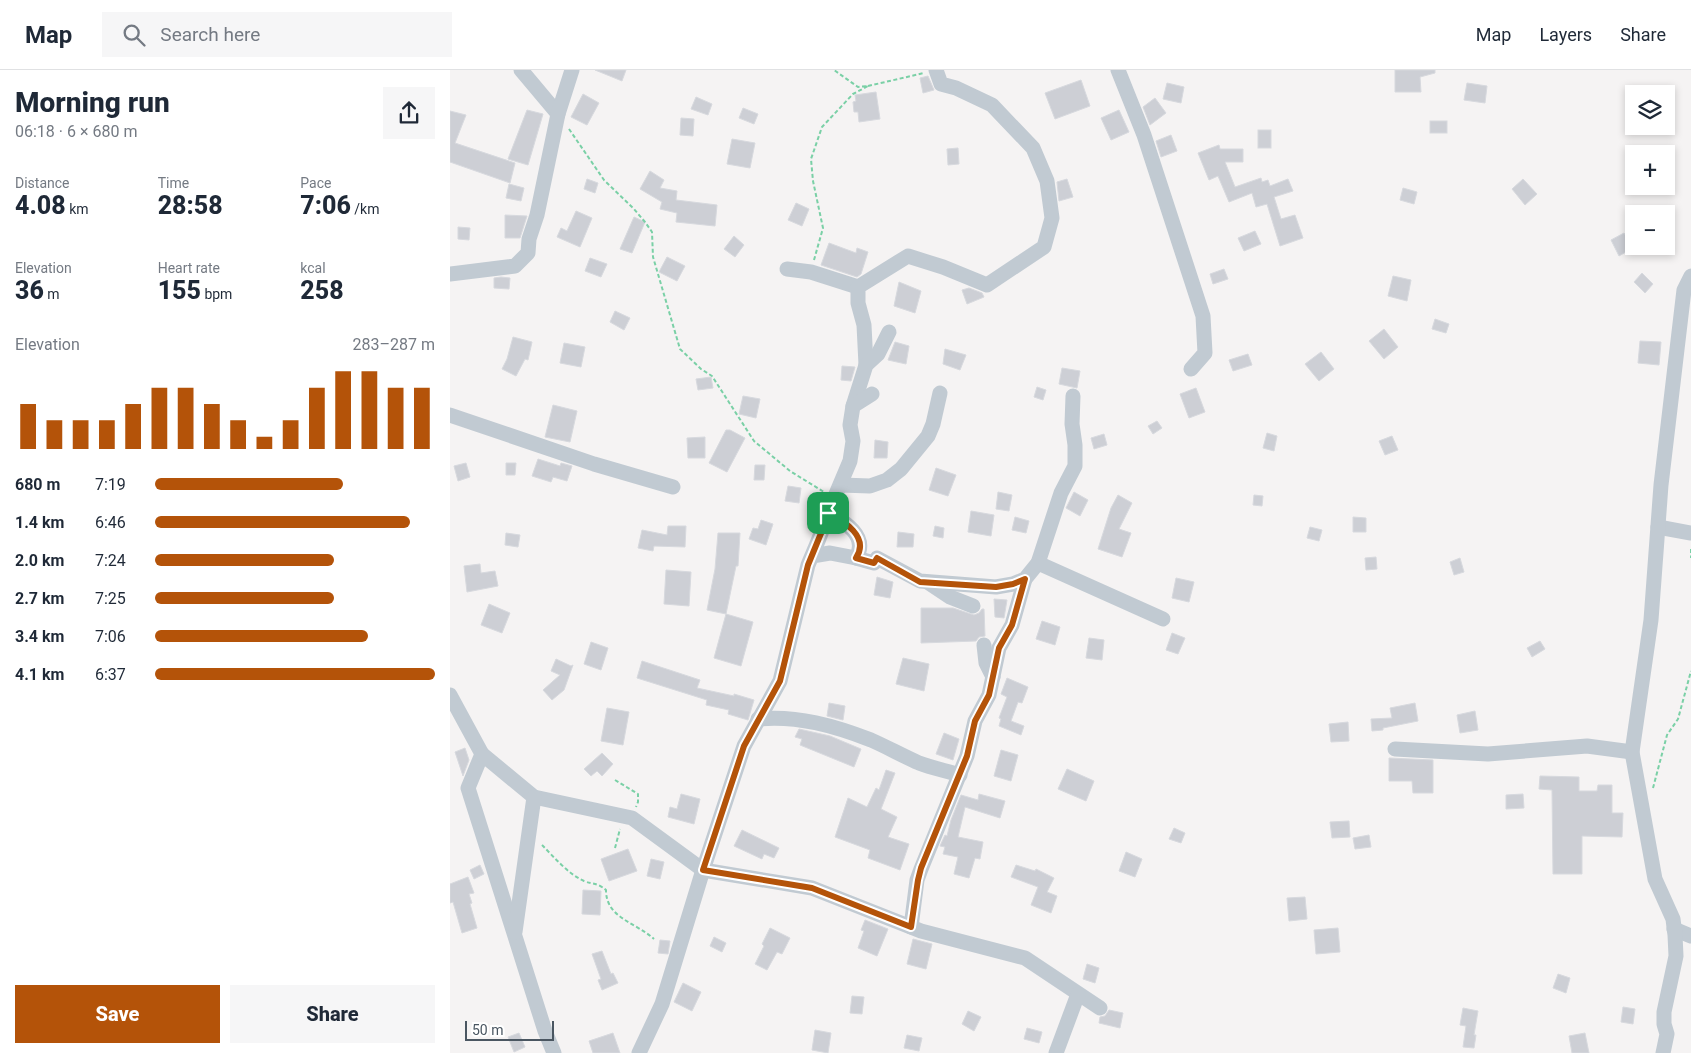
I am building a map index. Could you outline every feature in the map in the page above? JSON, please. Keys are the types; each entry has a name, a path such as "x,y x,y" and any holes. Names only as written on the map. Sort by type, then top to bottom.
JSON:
{"street":[{"path":"521,70 558,114"},
{"path":"450,274 515,266 528,253 529,239 537,215 558,114 572,70"},
{"path":"787,269 811,272 858,287 908,256 943,267 987,285 1044,247 1052,218 1047,181 1033,148 992,105 956,88 941,84 936,70"},
{"path":"1118,70 1144,135 1203,316 1205,352 1191,369"},
{"path":"1663,1053 1667,1034 1664,1024 1664,1012 1676,956 1674,929 1673,920 1655,879 1632,752 1651,620 1661,485 1684,290 1691,276"},
{"path":"639,1053 662,1004 703,870 744,746 780,681 808,565 850,461 853,441 850,425 853,406 866,365 864,325 858,303 858,287"},
{"path":"866,365 878,354 889,332"},
{"path":"841,484 870,486 887,480 901,470 928,436 940,393"},
{"path":"853,406 872,394"},
{"path":"911,927 921,868 967,756 975,721 989,695 999,648 1012,625 1025,579 1038,563 1055,509 1075,466 1072,424 1074,396"},
{"path":"450,416 594,464 673,487"},
{"path":"831,506 857,535 860,544 856,558"},
{"path":"1658,527 1691,533"},
{"path":"812,556 830,554 874,563 877,558 920,582 996,587 1013,584 1025,579"},
{"path":"1038,563 1163,618"},
{"path":"927,582 950,597 973,606"},
{"path":"984,645 986,663 993,677"},
{"path":"451,699 482,754 534,797 632,818 703,870 812,888 911,927 1025,958 1100,1008"},
{"path":"758,719 780,717 838,729 871,740 920,763 960,775"},
{"path":"1395,749 1488,754 1587,746 1632,752"},
{"path":"482,754 468,788 545,1031 554,1053"},
{"path":"515,936 534,797"},
{"path":"1674,929 1691,936"},
{"path":"1056,1053 1078,994"}],"path":[{"path":"834,70 858,87 936,70"},
{"path":"811,272 823,228 813,181 811,159 822,127 854,94 868,86"},
{"path":"558,114 604,180 634,209 652,232 652,257 680,348 701,369 712,376 754,441 831,506"},
{"path":"1691,549 1691,558"},
{"path":"1652,792 1667,734 1678,718 1691,671"},
{"path":"529,833 565,868 585,881 598,883 606,890 606,898 614,913 644,930 654,939"}],"building":[{"path":"595,70 626,70 622,81"},
{"path":"1395,70 1435,70 1435,73 1420,77 1421,92 1395,92"},
{"path":"928,76 934,90 923,93 920,78"},
{"path":"1081,80 1090,106 1055,119 1045,93"},
{"path":"1167,83 1184,87 1181,103 1163,99"},
{"path":"1467,83 1487,86 1485,103 1464,100"},
{"path":"876,92 880,119 859,122 858,112 854,112 853,102 856,101 855,95"},
{"path":"583,94 599,103 587,125 571,117"},
{"path":"696,97 712,104 708,115 691,109"},
{"path":"1155,98 1166,113 1150,125 1143,107"},
{"path":"743,108 758,114 754,124 739,118"},
{"path":"527,110 543,114 528,165 508,159"},
{"path":"1119,110 1129,132 1111,140 1101,118"},
{"path":"450,111 466,115 455,143 515,163 510,183 450,162"},
{"path":"681,118 694,119 693,136 680,135"},
{"path":"1430,121 1447,121 1447,133 1430,133"},
{"path":"1258,130 1271,130 1271,148 1258,148"},
{"path":"1171,135 1177,151 1161,157 1156,141"},
{"path":"732,139 755,143 750,168 727,164"},
{"path":"1219,145 1220,149 1243,149 1243,162 1225,162 1235,187 1261,178 1262,182 1268,180 1270,186 1288,179 1293,191 1274,197 1281,219 1295,215 1303,238 1280,246 1267,204 1256,207 1252,193 1229,202 1218,176 1209,180 1198,153"},
{"path":"958,148 959,164 948,165 947,149"},
{"path":"650,171 664,180 660,188 677,191 676,200 717,205 715,226 676,222 677,213 660,209 662,202 640,189"},
{"path":"587,179 598,183 595,193 584,189"},
{"path":"1067,179 1073,197 1059,201 1057,182"},
{"path":"1523,179 1537,194 1525,205 1512,189"},
{"path":"509,184 524,188 521,201 506,198"},
{"path":"1403,188 1417,192 1414,204 1400,200"},
{"path":"796,203 809,209 802,226 788,220"},
{"path":"576,211 592,218 580,247 557,237 561,228 567,231"},
{"path":"505,215 527,216 520,238 505,238"},
{"path":"634,217 645,222 632,253 620,249"},
{"path":"458,227 470,228 469,240 458,239"},
{"path":"1255,231 1261,244 1244,251 1238,238"},
{"path":"1624,233 1625,253 1619,256 1611,240"},
{"path":"734,236 744,245 735,257 724,249"},
{"path":"829,243 856,253 857,248 868,252 861,274 857,277 821,265"},
{"path":"667,257 685,266 677,281 659,272"},
{"path":"590,258 607,264 601,277 585,271"},
{"path":"1224,269 1228,279 1213,284 1210,274"},
{"path":"1642,273 1653,284 1645,293 1634,282"},
{"path":"1393,276 1411,280 1407,301 1388,296"},
{"path":"494,278 510,278 509,289 494,288"},
{"path":"899,282 921,291 915,313 894,306"},
{"path":"969,288 982,293 984,297 967,304 962,290"},
{"path":"615,311 630,318 624,330 610,322"},
{"path":"1435,319 1449,324 1446,333 1432,329"},
{"path":"1384,329 1398,347 1384,359 1369,341"},
{"path":"513,337 532,342 528,360 525,359 516,376 502,369"},
{"path":"1640,341 1661,342 1659,365 1638,363"},
{"path":"895,342 909,346 906,364 888,360"},
{"path":"564,343 585,347 581,367 560,363"},
{"path":"945,349 966,355 960,370 943,364"},
{"path":"1321,352 1334,369 1319,381 1305,364"},
{"path":"1248,354 1252,365 1233,371 1229,360"},
{"path":"842,366 855,367 851,381 841,380"},
{"path":"1062,368 1080,371 1077,388 1059,384"},
{"path":"711,377 713,388 698,390 696,379"},
{"path":"1037,387 1046,390 1043,400 1034,397"},
{"path":"1196,388 1205,412 1189,418 1180,394"},
{"path":"743,396 760,399 756,418 739,414"},
{"path":"553,405 577,411 570,442 545,437"},
{"path":"1157,421 1162,428 1153,434 1148,426"},
{"path":"726,430 730,430 745,438 727,472 709,463"},
{"path":"1267,433 1277,436 1274,451 1263,448"},
{"path":"1104,434 1107,445 1094,449 1091,438"},
{"path":"1392,436 1398,450 1385,455 1379,441"},
{"path":"705,437 705,458 688,458 687,438"},
{"path":"875,440 888,442 887,458 874,458"},
{"path":"538,459 560,466 561,463 572,466 567,481 553,477 551,482 532,476"},
{"path":"466,463 470,477 458,481 454,466"},
{"path":"506,463 516,463 515,475 506,475"},
{"path":"755,465 765,465 764,480 754,480"},
{"path":"936,468 956,475 948,496 929,490"},
{"path":"788,486 801,488 799,503 785,501"},
{"path":"998,492 1012,495 1009,511 996,509"},
{"path":"1074,492 1088,500 1080,516 1066,508"},
{"path":"1118,495 1132,503 1119,529 1131,533 1122,557 1098,549 1111,508"},
{"path":"1254,495 1263,496 1262,506 1253,505"},
{"path":"971,511 994,515 991,536 968,532"},
{"path":"1015,517 1029,521 1026,533 1012,530"},
{"path":"1353,517 1366,518 1366,532 1353,532"},
{"path":"761,520 773,524 766,545 749,539 753,528 758,529"},
{"path":"668,526 686,526 685,547 654,546 653,551 638,548 642,530 667,535"},
{"path":"935,526 944,528 943,538 933,536"},
{"path":"1310,527 1322,530 1319,541 1307,538"},
{"path":"898,532 914,534 913,547 897,547"},
{"path":"506,533 520,535 518,547 505,545"},
{"path":"718,533 740,533 738,566 736,566 726,614 707,610 715,569"},
{"path":"1376,557 1377,569 1366,570 1365,558"},
{"path":"1460,558 1464,572 1454,575 1450,562"},
{"path":"480,564 481,573 495,571 498,586 467,592 464,566"},
{"path":"666,570 691,572 689,606 664,604"},
{"path":"877,577 893,582 890,598 874,595"},
{"path":"1176,578 1194,582 1189,602 1172,598"},
{"path":"994,599 1007,600 1004,618 995,617"},
{"path":"489,604 510,613 502,633 481,625"},
{"path":"921,608 953,608 974,615 984,609 985,636 979,637 976,641 921,643"},
{"path":"726,614 753,622 741,666 714,658"},
{"path":"1042,621 1060,627 1055,645 1036,639"},
{"path":"1172,633 1185,638 1178,654 1166,650"},
{"path":"1089,638 1104,640 1102,660 1086,658"},
{"path":"1540,641 1545,649 1532,657 1527,648"},
{"path":"591,642 608,648 601,670 584,664"},
{"path":"903,658 929,664 924,691 896,684"},
{"path":"556,659 571,666 573,665 564,690 552,700 543,690 560,675 551,671"},
{"path":"642,661 700,680 697,688 734,696 734,694 754,700 748,720 728,714 729,710 706,705 707,700 637,678"},
{"path":"1007,678 1028,687 1022,703 1018,702 1011,721 1024,726 1021,735 999,726 1001,719 999,718 1007,697 1001,694"},
{"path":"829,703 845,706 843,720 827,716"},
{"path":"1415,703 1418,721 1372,731 1371,719 1392,718 1390,708"},
{"path":"607,708 629,712 623,745 601,741"},
{"path":"1475,711 1478,730 1460,733 1457,715"},
{"path":"1348,722 1349,741 1331,742 1329,724"},
{"path":"799,729 830,736 861,749 854,767 800,745 802,739 795,737"},
{"path":"944,733 959,739 953,760 936,754"},
{"path":"465,748 469,760 463,776 455,752"},
{"path":"1001,750 1018,755 1011,781 994,776"},
{"path":"602,753 613,764 602,776 597,771 591,776 584,769"},
{"path":"1389,758 1433,760 1433,793 1413,793 1412,781 1389,781"},
{"path":"1067,769 1094,781 1086,801 1058,789"},
{"path":"886,770 895,773 881,809 897,817 888,837 909,844 900,870 868,858 870,850 835,837 848,798 867,807 876,788 879,790"},
{"path":"1540,776 1579,777 1579,791 1597,791 1598,785 1612,785 1612,813 1623,813 1622,837 1582,836 1582,874 1553,874 1552,790 1539,789"},
{"path":"681,794 700,799 694,824 668,817 670,807 677,809"},
{"path":"979,794 1005,801 1000,818 965,807 958,837 983,842 980,859 975,858 969,878 954,874 958,857 943,854 945,847 940,846 945,835 947,836 961,795 978,800"},
{"path":"1523,794 1524,808 1506,809 1506,795"},
{"path":"1349,821 1350,837 1332,838 1330,822"},
{"path":"1174,828 1185,833 1181,843 1169,839"},
{"path":"742,830 779,848 774,858 764,854 762,859 734,846"},
{"path":"1369,835 1371,847 1355,849 1353,838"},
{"path":"628,849 637,871 609,881 601,859"},
{"path":"1126,852 1142,859 1135,877 1119,871"},
{"path":"651,859 664,862 660,879 647,876"},
{"path":"480,865 484,874 474,879 470,870"},
{"path":"1016,865 1035,871 1036,869 1054,878 1047,892 1057,896 1051,913 1031,905 1038,887 1011,877"},
{"path":"468,877 474,893 469,894 477,928 462,933 453,902 450,903 450,884"},
{"path":"583,890 601,891 600,915 582,914"},
{"path":"1305,897 1307,919 1289,921 1287,898"},
{"path":"865,920 888,929 877,956 858,948 864,931 861,930"},
{"path":"770,928 790,938 782,954 777,952 767,970 755,964"},
{"path":"1338,928 1340,952 1316,954 1314,930"},
{"path":"714,937 726,943 722,952 710,946"},
{"path":"913,939 932,944 926,969 907,964"},
{"path":"660,940 670,941 668,954 658,953"},
{"path":"602,951 611,974 613,973 618,983 602,990 598,980 601,979 592,954"},
{"path":"1087,964 1099,968 1095,983 1083,979"},
{"path":"1558,974 1570,978 1566,993 1553,988"},
{"path":"683,983 701,992 692,1011 674,1002"},
{"path":"852,996 864,997 862,1014 850,1013"},
{"path":"1623,1007 1635,1009 1633,1024 1621,1022"},
{"path":"1463,1008 1478,1011 1474,1048 1463,1047 1466,1026 1460,1025"},
{"path":"1109,1010 1123,1013 1120,1028 1099,1023 1100,1017 1105,1016"},
{"path":"968,1011 981,1017 974,1031 962,1024"},
{"path":"1027,1028 1042,1032 1039,1043 1024,1039"},
{"path":"815,1030 831,1033 828,1053 812,1050"},
{"path":"519,1033 525,1047 514,1052 508,1037"},
{"path":"613,1033 620,1053 593,1053 589,1041"},
{"path":"1585,1033 1589,1053 1572,1053 1569,1036"},
{"path":"907,1035 922,1038 919,1051 904,1048"}],"route":[{"path":"828,513 840,519 857,535 860,544 856,558 874,563 877,558 920,582 996,587 1013,584 1025,579 1012,625 999,648 989,695 975,721 967,756 956,786 921,868 911,927 812,888 703,870 744,746 780,681 808,565 828,513"}]}
